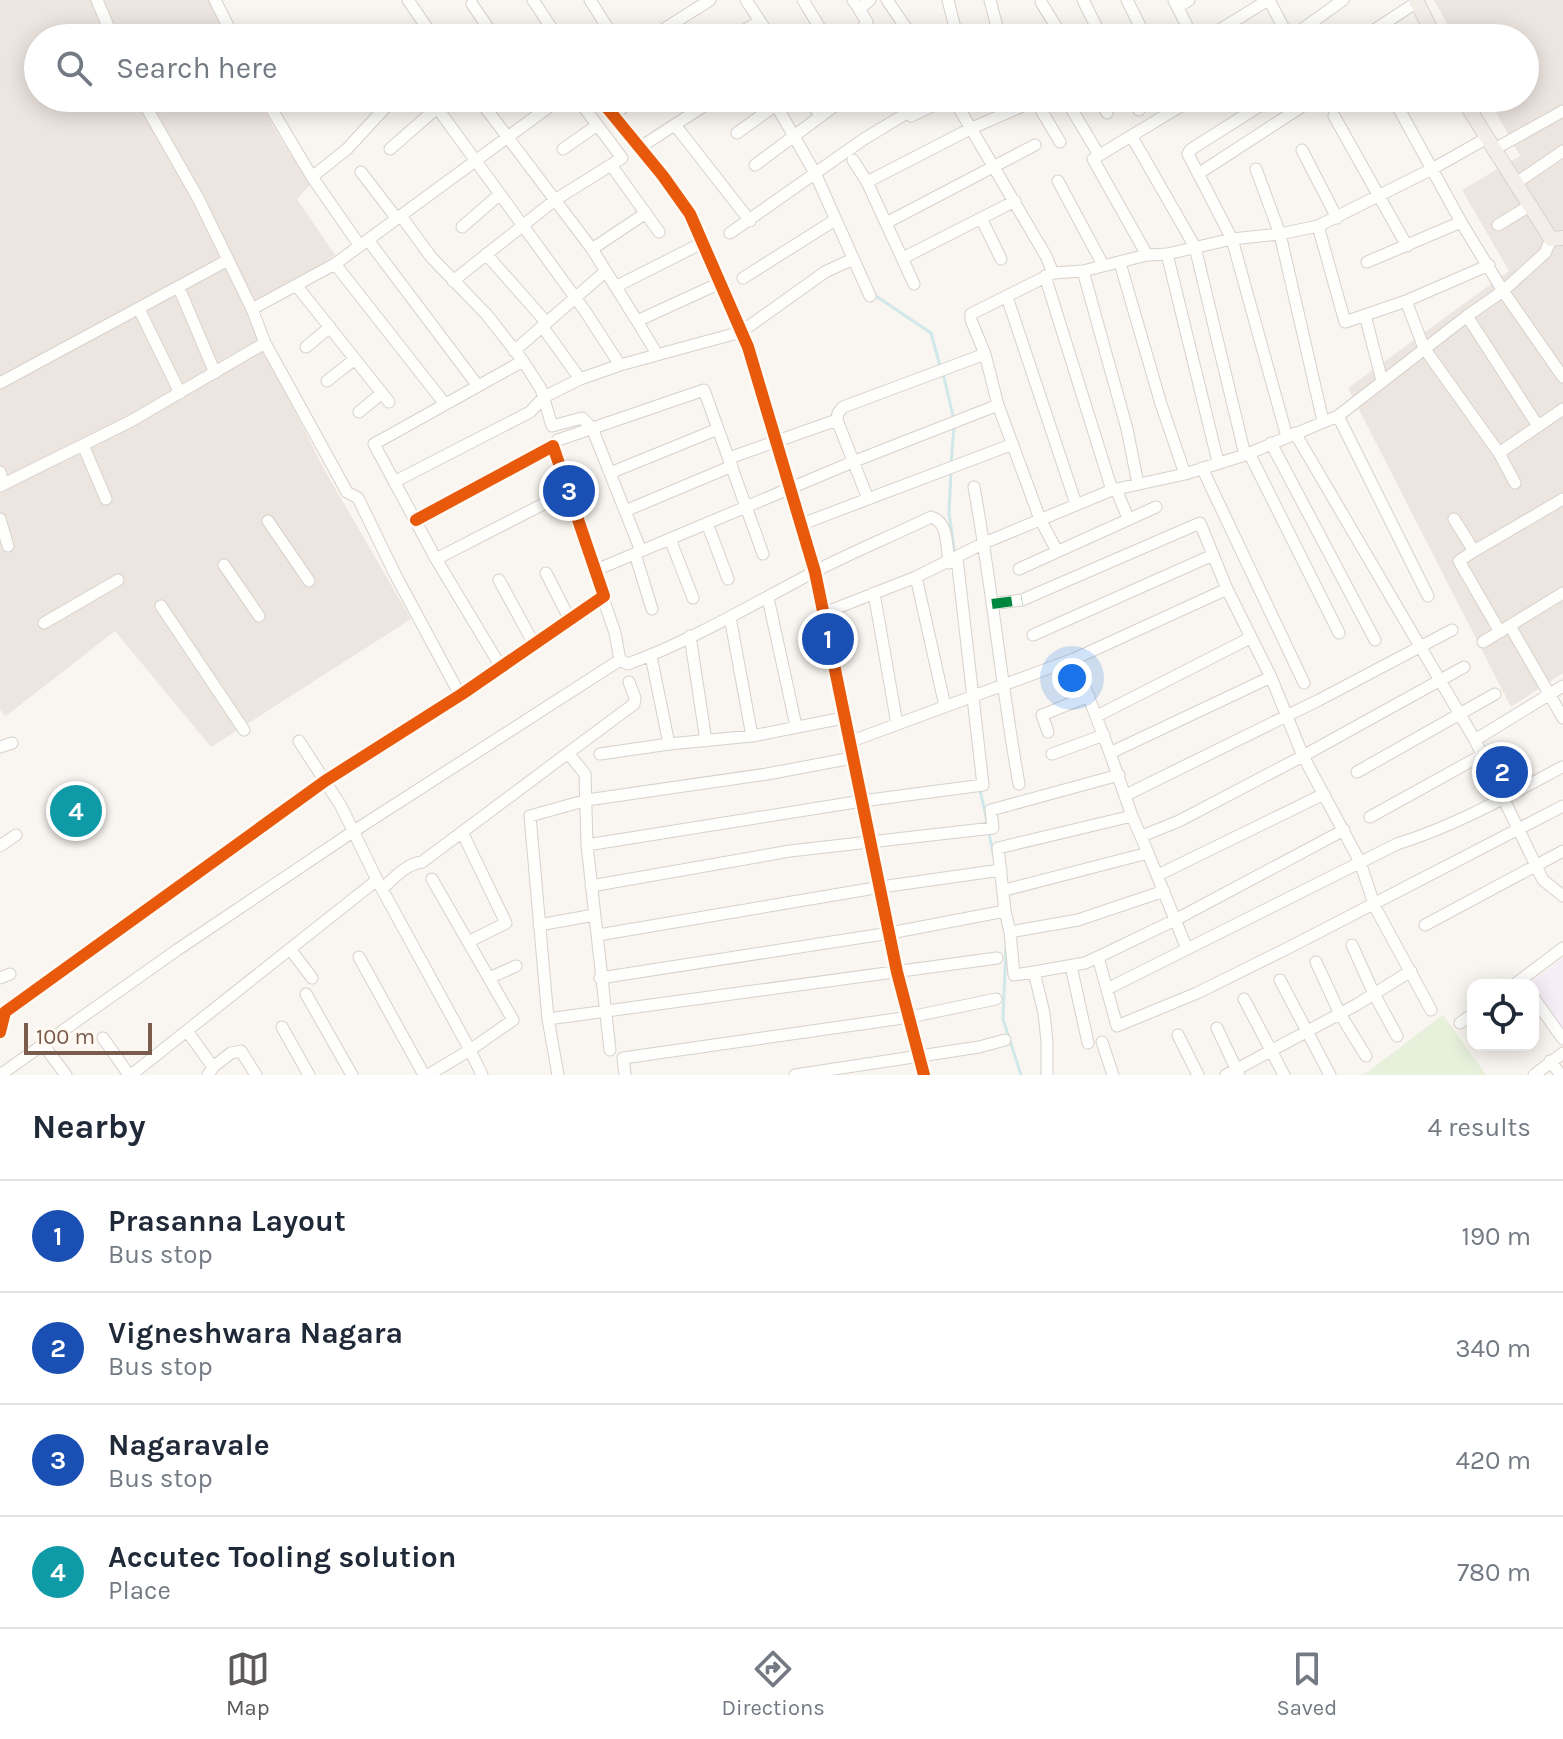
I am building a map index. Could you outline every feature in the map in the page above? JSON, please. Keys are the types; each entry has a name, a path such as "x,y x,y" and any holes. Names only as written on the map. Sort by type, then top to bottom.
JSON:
{"main road":[{"path":"1416,1 1428,24"},
{"path":"1471,112 1531,205 1557,238"}],"street":[{"path":"97,0 107,24"},
{"path":"215,0 227,24"},
{"path":"408,0 424,24"},
{"path":"533,0 549,24"},
{"path":"590,0 605,24"},
{"path":"672,24 710,0"},
{"path":"746,0 762,24"},
{"path":"803,0 818,24"},
{"path":"866,24 856,5 870,0"},
{"path":"887,0 903,24"},
{"path":"948,0 954,24"},
{"path":"990,0 996,24"},
{"path":"1083,0 1095,24"},
{"path":"1127,0 1139,24"},
{"path":"1186,24 1176,4 1189,0"},
{"path":"1230,24 1269,0 1282,24"},
{"path":"1310,24 1343,0"},
{"path":"1382,24 1416,1"},
{"path":"1041,2 1054,24"},
{"path":"472,4 486,24"},
{"path":"755,24 760,21"},
{"path":"1057,551 1040,519 998,405 971,314 1049,274 1083,271 1147,255 1318,226 1432,169 1563,111"},
{"path":"149,112 198,198 252,309 265,343 305,419 347,492 358,498 460,695"},
{"path":"273,112 312,177 478,386"},
{"path":"312,177 347,149 381,112"},
{"path":"390,149 425,112"},
{"path":"441,112 620,365"},
{"path":"489,112 592,249 657,354"},
{"path":"252,309 335,264 540,112"},
{"path":"453,281 555,200 622,158 586,112"},
{"path":"610,112 690,214 741,332 815,572 897,972 924,1075"},
{"path":"612,115 616,112"},
{"path":"639,148 695,112"},
{"path":"737,133 766,112"},
{"path":"780,112 815,173 870,296"},
{"path":"818,112 820,116"},
{"path":"755,165 826,112"},
{"path":"961,112 1046,256 1114,489 1128,518"},
{"path":"867,182 1008,112"},
{"path":"1044,112 1060,142"},
{"path":"1073,112 1099,155"},
{"path":"1147,255 1093,159 1172,112"},
{"path":"1250,112 1188,154 1232,239 1291,435 1475,740 1546,884 1563,896"},
{"path":"1198,174 1293,112"},
{"path":"1401,112 1503,291 1563,377"},
{"path":"730,233 902,116"},
{"path":"1334,116 1407,246"},
{"path":"675,125 750,221"},
{"path":"563,149 596,126"},
{"path":"1132,137 1195,247 1247,454 1339,633"},
{"path":"886,223 1035,145"},
{"path":"1302,150 1337,218"},
{"path":"1516,183 1563,151"},
{"path":"853,160 867,182 914,284"},
{"path":"611,165 659,232"},
{"path":"1256,169 1280,234 1323,421"},
{"path":"361,172 431,257 487,315 523,361 544,397 552,426 582,418 592,428 625,511 652,609"},
{"path":"1058,181 1103,265"},
{"path":"462,227 500,194"},
{"path":"903,258 1015,201"},
{"path":"1498,225 1531,205"},
{"path":"592,249 646,213"},
{"path":"981,218 1001,259"},
{"path":"743,278 835,220"},
{"path":"1367,262 1461,222"},
{"path":"1318,226 1345,322 1406,301 1489,265"},
{"path":"824,613 916,577 984,543 1114,489 1185,474 1247,454 1338,416 1503,291 1557,238"},
{"path":"617,286 702,243"},
{"path":"486,254 544,324 580,379"},
{"path":"1167,254 1218,462"},
{"path":"394,482 530,412 544,397 580,379 657,354 741,332 825,272 853,259"},
{"path":"0,383 228,260"},
{"path":"1120,263 1185,474"},
{"path":"335,264 445,404"},
{"path":"514,351 606,271"},
{"path":"1083,271 1127,429 1138,484"},
{"path":"637,321 720,283"},
{"path":"296,285 386,397 359,412"},
{"path":"179,288 215,373"},
{"path":"1007,297 1076,504"},
{"path":"1406,301 1424,348 1499,453 1515,483"},
{"path":"139,309 180,393"},
{"path":"1365,315 1382,381"},
{"path":"1467,316 1538,426"},
{"path":"306,347 330,327"},
{"path":"1,481 83,445 265,343"},
{"path":"868,499 837,420 838,413 843,407 985,354"},
{"path":"327,381 355,359"},
{"path":"501,667 436,559 374,444 523,361"},
{"path":"416,520 553,446 558,440 704,390 763,554"},
{"path":"596,570 791,487 998,405"},
{"path":"1499,453 1563,409"},
{"path":"1338,416 1428,596"},
{"path":"625,511 776,440 837,420"},
{"path":"610,473 718,429"},
{"path":"1271,443 1375,640"},
{"path":"802,524 1013,444"},
{"path":"83,445 106,499"},
{"path":"553,446 596,570 620,660"},
{"path":"1202,468 1304,683"},
{"path":"974,487 1019,784"},
{"path":"436,559 569,491"},
{"path":"1563,499 1459,561 1563,718"},
{"path":"1019,569 1156,507"},
{"path":"587,845 862,801 979,786 953,560 944,525 939,519 931,517 815,572 651,656 628,664 620,660"},
{"path":"0,519 8,546"},
{"path":"1454,519 1474,551"},
{"path":"268,521 309,581"},
{"path":"707,523 728,579"},
{"path":"992,604 1022,600 1200,523 1227,589 1271,677 1303,756 1344,830 1375,903 1431,1010"},
{"path":"670,539 693,598"},
{"path":"1033,635 1213,555"},
{"path":"224,565 259,616"},
{"path":"546,573 570,620"},
{"path":"916,577 945,706"},
{"path":"44,623 118,580"},
{"path":"499,580 534,644"},
{"path":"849,742 1074,659 1227,589"},
{"path":"874,593 897,724"},
{"path":"1483,642 1563,593"},
{"path":"0,1032 2,1013 325,781 603,598"},
{"path":"768,598 796,726"},
{"path":"161,606 244,730"},
{"path":"730,617 752,736"},
{"path":"1126,795 1452,630"},
{"path":"690,636 706,741"},
{"path":"1097,716 1250,638"},
{"path":"651,656 669,744"},
{"path":"1074,659 1132,816 1187,949"},
{"path":"0,1075 177,950 354,831 620,660"},
{"path":"1142,836 1179,821 1303,756 1464,667"},
{"path":"1110,753 1271,677"},
{"path":"103,1038 130,1075 290,949 380,885 414,863 422,862 634,704 629,682"},
{"path":"1475,740 1563,686"},
{"path":"1357,772 1495,694"},
{"path":"1048,732 1042,715 1089,696"},
{"path":"600,754 752,736 843,718"},
{"path":"1052,754 1104,735"},
{"path":"299,741 354,831 482,1075"},
{"path":"568,753 585,774 587,845 610,1050"},
{"path":"1370,817 1482,755"},
{"path":"558,1075 548,1019 530,816 587,800 767,774 852,758"},
{"path":"1107,989 1397,844 1433,833 1504,799 1562,767"},
{"path":"591,886 790,851 988,829 991,810 1119,775"},
{"path":"1158,875 1324,794"},
{"path":"1098,957 1117,1026 1197,993 1563,806"},
{"path":"1132,816 998,848 1014,975 1071,966 1098,957 1175,920 1344,830"},
{"path":"462,832 506,923 468,942"},
{"path":"0,846 16,835"},
{"path":"1425,925 1563,851"},
{"path":"1002,888 1009,889 1148,853"},
{"path":"598,935 1001,870"},
{"path":"359,957 426,1075 513,1020 432,879"},
{"path":"1010,932 1078,920 1164,891"},
{"path":"600,978 890,933 1005,911"},
{"path":"539,925 594,915"},
{"path":"1352,945 1397,1036"},
{"path":"1525,979 1563,948"},
{"path":"290,949 312,978"},
{"path":"548,1019 997,958"},
{"path":"1316,962 1340,1014 1366,1056"},
{"path":"489,978 516,966"},
{"path":"1071,966 1088,1043"},
{"path":"1217,1028 1234,1073 1411,971"},
{"path":"1034,972 1044,1013 1047,1075"},
{"path":"1280,980 1330,1075"},
{"path":"306,994 352,1075"},
{"path":"625,1075 623,1058 910,1017 996,999"},
{"path":"1244,999 1284,1075"},
{"path":"1539,1005 1563,1039"},
{"path":"1460,1023 1467,1018"},
{"path":"282,1027 309,1075"},
{"path":"187,1031 211,1071 231,1053 241,1051 256,1075"},
{"path":"1178,1035 1198,1075"},
{"path":"795,1075 1005,1040"},
{"path":"1102,1042 1113,1075"},
{"path":"48,1051 66,1075"},
{"path":"1534,1075 1563,1053"},
{"path":"1550,1061 1561,1075"}],"shaded area":[{"path":"0,0 209,0 221,24 24,24 24,112 265,112 310,185 297,199 335,255 247,316 325,471 411,619 211,747 115,631 6,716 0,710"},
{"path":"1434,0 1563,0 1563,673 1511,707 1348,388 1509,271 1462,190 1520,156 1496,112 1539,112 1539,24 1447,24"},
{"path":"1563,958 1563,1033 1539,998 1539,979 1536,979"}],"green space":[{"path":"1443,1015 1486,1075 1361,1075"}],"waterway":[{"path":"873,294 931,333 940,366"},
{"path":"943,373 954,420"},
{"path":"951,464 954,427"},
{"path":"951,471 949,513 955,555"},
{"path":"980,790 987,821"},
{"path":"989,833 993,853"},
{"path":"1006,947 1003,1019 1021,1075"}],"marked path":[{"path":"992,604 1022,600"}],"cycle path":[{"path":"610,112 690,214 748,347 815,572 897,972 924,1075"},
{"path":"0,1032 5,1012 325,781 462,694 604,596 553,446 416,520"}],"place":[{"name":"Nagaravale","path":"569,491"},
{"name":"Prasanna Layout","path":"828,639"},
{"name":"Vigneshwara Nagara","path":"1502,772"},
{"name":"Accutec Tooling solution","path":"76,811"}]}
